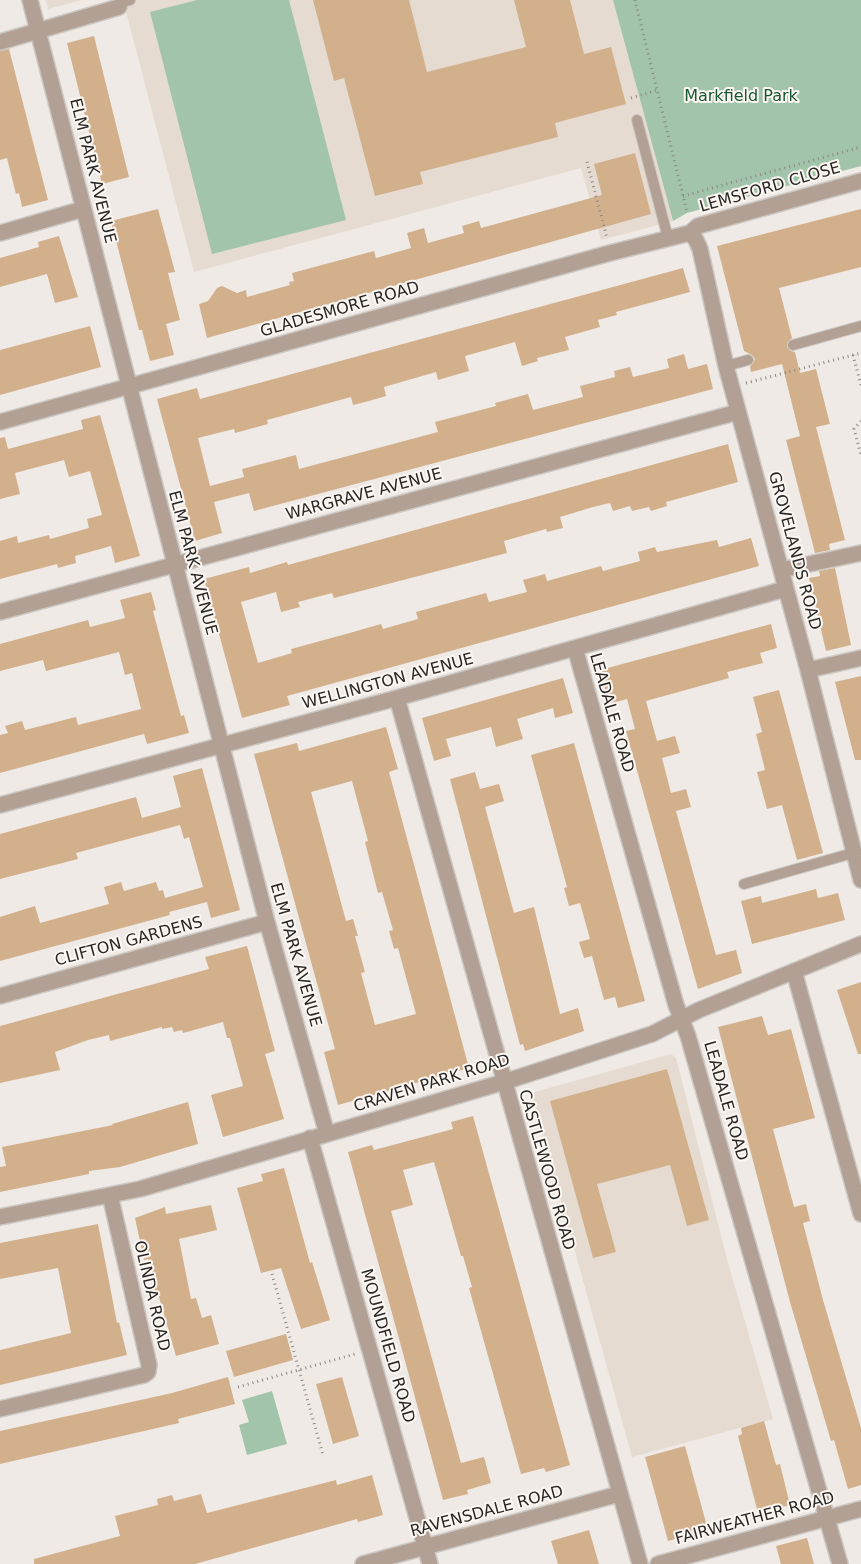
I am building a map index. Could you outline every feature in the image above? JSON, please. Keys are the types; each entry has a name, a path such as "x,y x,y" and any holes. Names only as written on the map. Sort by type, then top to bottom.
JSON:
{"street":[{"name":"ELM PARK AVENUE","path":"30,0 267,922 327,1134"},
{"path":"0,42 124,4"},
{"name":"LEMSFORD CLOSE","path":"690,233 698,226 861,181"},
{"path":"0,233 83,209"},
{"name":"GLADESMORE ROAD","path":"0,422 610,253 690,233"},
{"name":"GROVELANDS ROAD","path":"690,233 700,249 731,387 785,589 854,831 853,853 861,880"},
{"name":"WARGRAVE AVENUE","path":"0,612 738,412"},
{"path":"781,570 861,553"},
{"name":"WELLINGTON AVENUE","path":"0,805 397,698 785,589"},
{"name":"LEADALE ROAD","path":"574,648 840,1564"},
{"path":"808,670 861,658"},
{"name":"CASTLEWOOD ROAD","path":"397,698 640,1564"},
{"name":"CLIFTON GARDENS","path":"0,996 267,922"},
{"name":"CRAVEN PARK ROAD","path":"0,1217 140,1189 504,1082 652,1034 681,1021 699,1010 861,944"},
{"path":"794,971 861,1214"},
{"name":"MOUNDFIELD ROAD","path":"310,1138 430,1564"},
{"name":"OLINDA ROAD","path":"0,1409 144,1375 148,1372 146,1355 110,1196"},
{"name":"RAVENSDALE ROAD","path":"363,1564 619,1494"},
{"name":"FAIRWEATHER ROAD","path":"658,1564 861,1509"}],"lane":[{"path":"637,120 668,238"},
{"path":"794,346 861,326"},
{"path":"726,366 748,360"},
{"path":"744,884 853,853"}],"path":[{"path":"635,0 683,196 861,147"},
{"path":"631,98 658,90"},
{"path":"587,162 610,253"},
{"path":"731,387 861,353"},
{"path":"853,355 861,385"},
{"path":"861,421 854,429 861,455"},
{"path":"272,1274 323,1455"},
{"path":"238,1388 370,1349"}],"shaded area":[{"path":"46,0 82,0 48,9"},
{"path":"123,0 613,0 673,221 601,240 581,168 194,272"},
{"path":"671,1054 676,1058 727,1259 773,1419 632,1457 531,1093"}],"green space":[{"path":"197,0 289,0 346,220 212,254 150,12"},
{"name":"Markfield Park","path":"613,0 861,0 861,166 687,213 673,221"},
{"path":"272,1391 287,1444 247,1455 239,1425 249,1422 242,1400"}],"building":[{"path":"313,0 409,0 427,72 526,47 514,0 570,0 584,54 611,47 626,104 555,123 558,137 420,172 423,184 375,196 344,78 334,81"},
{"path":"94,36 129,177 102,184 67,43"},
{"path":"9,49 48,200 22,207 19,193 16,194 7,158 0,160 0,51"},
{"path":"635,153 651,214 207,338 199,304 208,301 217,288 222,286 237,293 246,290 247,297 290,285 289,282 294,281 292,273 374,251 376,258 411,248 407,233 424,228 428,243 464,233 462,226 479,221 481,228 602,195 594,164"},
{"path":"158,209 175,272 168,273 180,320 166,324 174,355 150,361 142,330 139,330 111,221"},
{"path":"861,209 861,267 779,288 792,338 787,343 787,347 795,352 800,373 816,369 830,424 816,427 845,540 829,544 830,550 815,553 786,440 800,436 782,364 751,372 750,367 755,359 744,351 717,246"},
{"path":"59,236 78,297 55,303 47,274 0,287 0,258 39,247 38,242"},
{"path":"683,268 690,292 616,312 617,315 598,320 600,327 565,337 569,350 537,358 538,361 522,366 515,342 465,356 469,371 438,380 436,372 384,387 386,396 369,401 353,405 351,397 267,420 268,424 235,433 234,429 198,438 210,486 244,477 242,469 296,455 299,469 438,432 435,422 496,406 495,403 528,394 533,410 583,397 580,386 615,377 614,371 630,367 633,377 669,368 667,359 684,354 688,369 707,364 713,389 254,511 249,493 214,502 222,533 195,541 157,399 197,388 200,399"},
{"path":"90,326 101,367 0,395 0,350"},
{"path":"100,415 140,556 115,563 111,546 75,556 76,563 58,568 57,564 0,579 0,541 17,536 18,543 49,535 50,539 89,528 87,519 102,515 90,471 69,477 64,460 15,473 20,494 0,499 0,438 5,437 8,449 83,429 81,420"},
{"path":"728,444 738,482 666,502 667,506 651,511 649,507 632,511 630,506 613,511 610,503 593,507 560,517 563,528 547,532 546,529 504,541 507,553 334,598 332,593 298,602 300,607 281,612 276,592 241,602 258,663 292,653 291,649 381,624 383,629 418,619 416,612 486,593 489,602 527,592 523,580 545,574 547,581 601,566 603,571 640,561 638,552 655,547 657,552 717,540 719,547 751,538 759,566 287,696 290,705 242,718 204,579 249,567 250,573 287,562 288,565"},
{"path":"835,568 851,645 826,651 809,578 820,576 819,571"},
{"path":"151,592 156,610 153,611 181,716 184,715 189,733 147,744 144,734 0,773 0,735 8,733 5,726 22,721 25,730 76,717 78,725 141,709 132,673 125,675 119,652 46,671 43,660 0,671 0,644 88,620 90,627 125,618 120,600"},
{"path":"771,624 777,648 760,653 763,663 727,672 729,678 646,701 657,741 675,736 680,753 662,758 671,793 686,789 691,807 676,811 716,955 736,950 742,973 698,989 626,731 635,729 627,699 609,704 600,670"},
{"path":"861,676 861,760 855,760 835,682"},
{"path":"563,678 573,713 555,718 553,708 517,719 523,739 496,747 491,727 446,739 451,756 434,761 422,718"},
{"path":"779,690 823,853 797,860 782,805 767,809 757,772 765,770 756,734 762,732 753,697"},
{"path":"386,727 398,769 389,772 469,1068 338,1105 324,1052 335,1049 254,754 297,743 299,751","holes":["352,781 368,841 365,842 378,893 382,892 393,930 389,931 394,949 398,948 416,1014 375,1025 361,973 365,972 355,936 358,936 353,919 346,921 311,792"]},
{"path":"574,743 645,1001 618,1008 615,997 604,1000 592,956 584,958 579,942 590,939 580,903 569,906 564,888 567,887 531,755"},
{"path":"202,768 240,910 211,918 207,902 169,912 170,915 0,961 0,917 35,906 40,923 109,904 104,887 121,882 124,891 156,882 159,891 163,890 165,898 203,887 189,837 184,839 180,825 76,853 78,859 0,879 0,834 136,797 142,818 181,807 173,776"},
{"path":"475,772 480,789 499,784 504,801 485,807 514,913 534,907 560,1014 578,1008 584,1031 525,1051 523,1044 520,1045 450,779"},
{"path":"816,889 818,898 838,893 845,920 752,944 741,901 761,896 762,903"},
{"path":"247,946 275,1051 265,1054 284,1119 223,1137 211,1095 243,1086 230,1038 227,1038 223,1022 183,1033 182,1030 174,1032 172,1027 162,1029 162,1027 110,1041 109,1035 88,1040 55,1052 60,1070 0,1083 0,1026 209,969 205,957"},
{"path":"861,982 861,1054 858,1054 837,990"},
{"path":"762,1016 768,1035 791,1029 815,1118 773,1129 794,1207 806,1204 810,1221 803,1223 823,1300 861,1428 861,1485 848,1489 834,1440 831,1441 790,1302 718,1027"},
{"path":"667,1069 709,1220 687,1226 670,1165 597,1184 616,1252 593,1258 550,1101"},
{"path":"188,1102 198,1144 120,1167 89,1171 89,1174 0,1192 0,1167 6,1166 2,1147 113,1125"},
{"path":"473,1116 570,1465 546,1472 544,1468 521,1474 469,1288 472,1287 463,1256 461,1256 434,1162 403,1170 413,1205 391,1211 461,1463 484,1457 491,1483 467,1490 468,1494 443,1500 348,1152 372,1145 374,1150 453,1129 451,1122"},
{"path":"284,1168 310,1263 312,1262 330,1320 301,1329 281,1268 261,1273 237,1188 263,1181 261,1174"},
{"path":"211,1205 217,1230 179,1239 191,1299 196,1298 202,1318 211,1315 219,1344 176,1356 159,1297 156,1297 148,1259 144,1260 135,1218 165,1207 166,1214"},
{"path":"98,1224 117,1323 119,1322 127,1355 0,1385 0,1350 71,1333 58,1268 0,1279 0,1243"},
{"path":"286,1334 293,1360 234,1377 226,1351"},
{"path":"228,1377 235,1404 178,1419 179,1423 0,1464 0,1431 172,1393"},
{"path":"342,1377 359,1436 333,1444 316,1384"},
{"path":"764,1421 776,1465 780,1464 790,1505 758,1513 738,1436 742,1434 741,1428"},
{"path":"685,1446 708,1530 668,1541 645,1457"},
{"path":"372,1475 383,1515 358,1522 357,1519 195,1564 34,1564 34,1559 120,1536 115,1516 158,1505 157,1499 172,1495 174,1501 201,1494 207,1513 336,1480 337,1485"},
{"path":"589,1530 599,1564 558,1564 551,1541"},
{"path":"807,1538 814,1564 781,1564 776,1546"}]}
